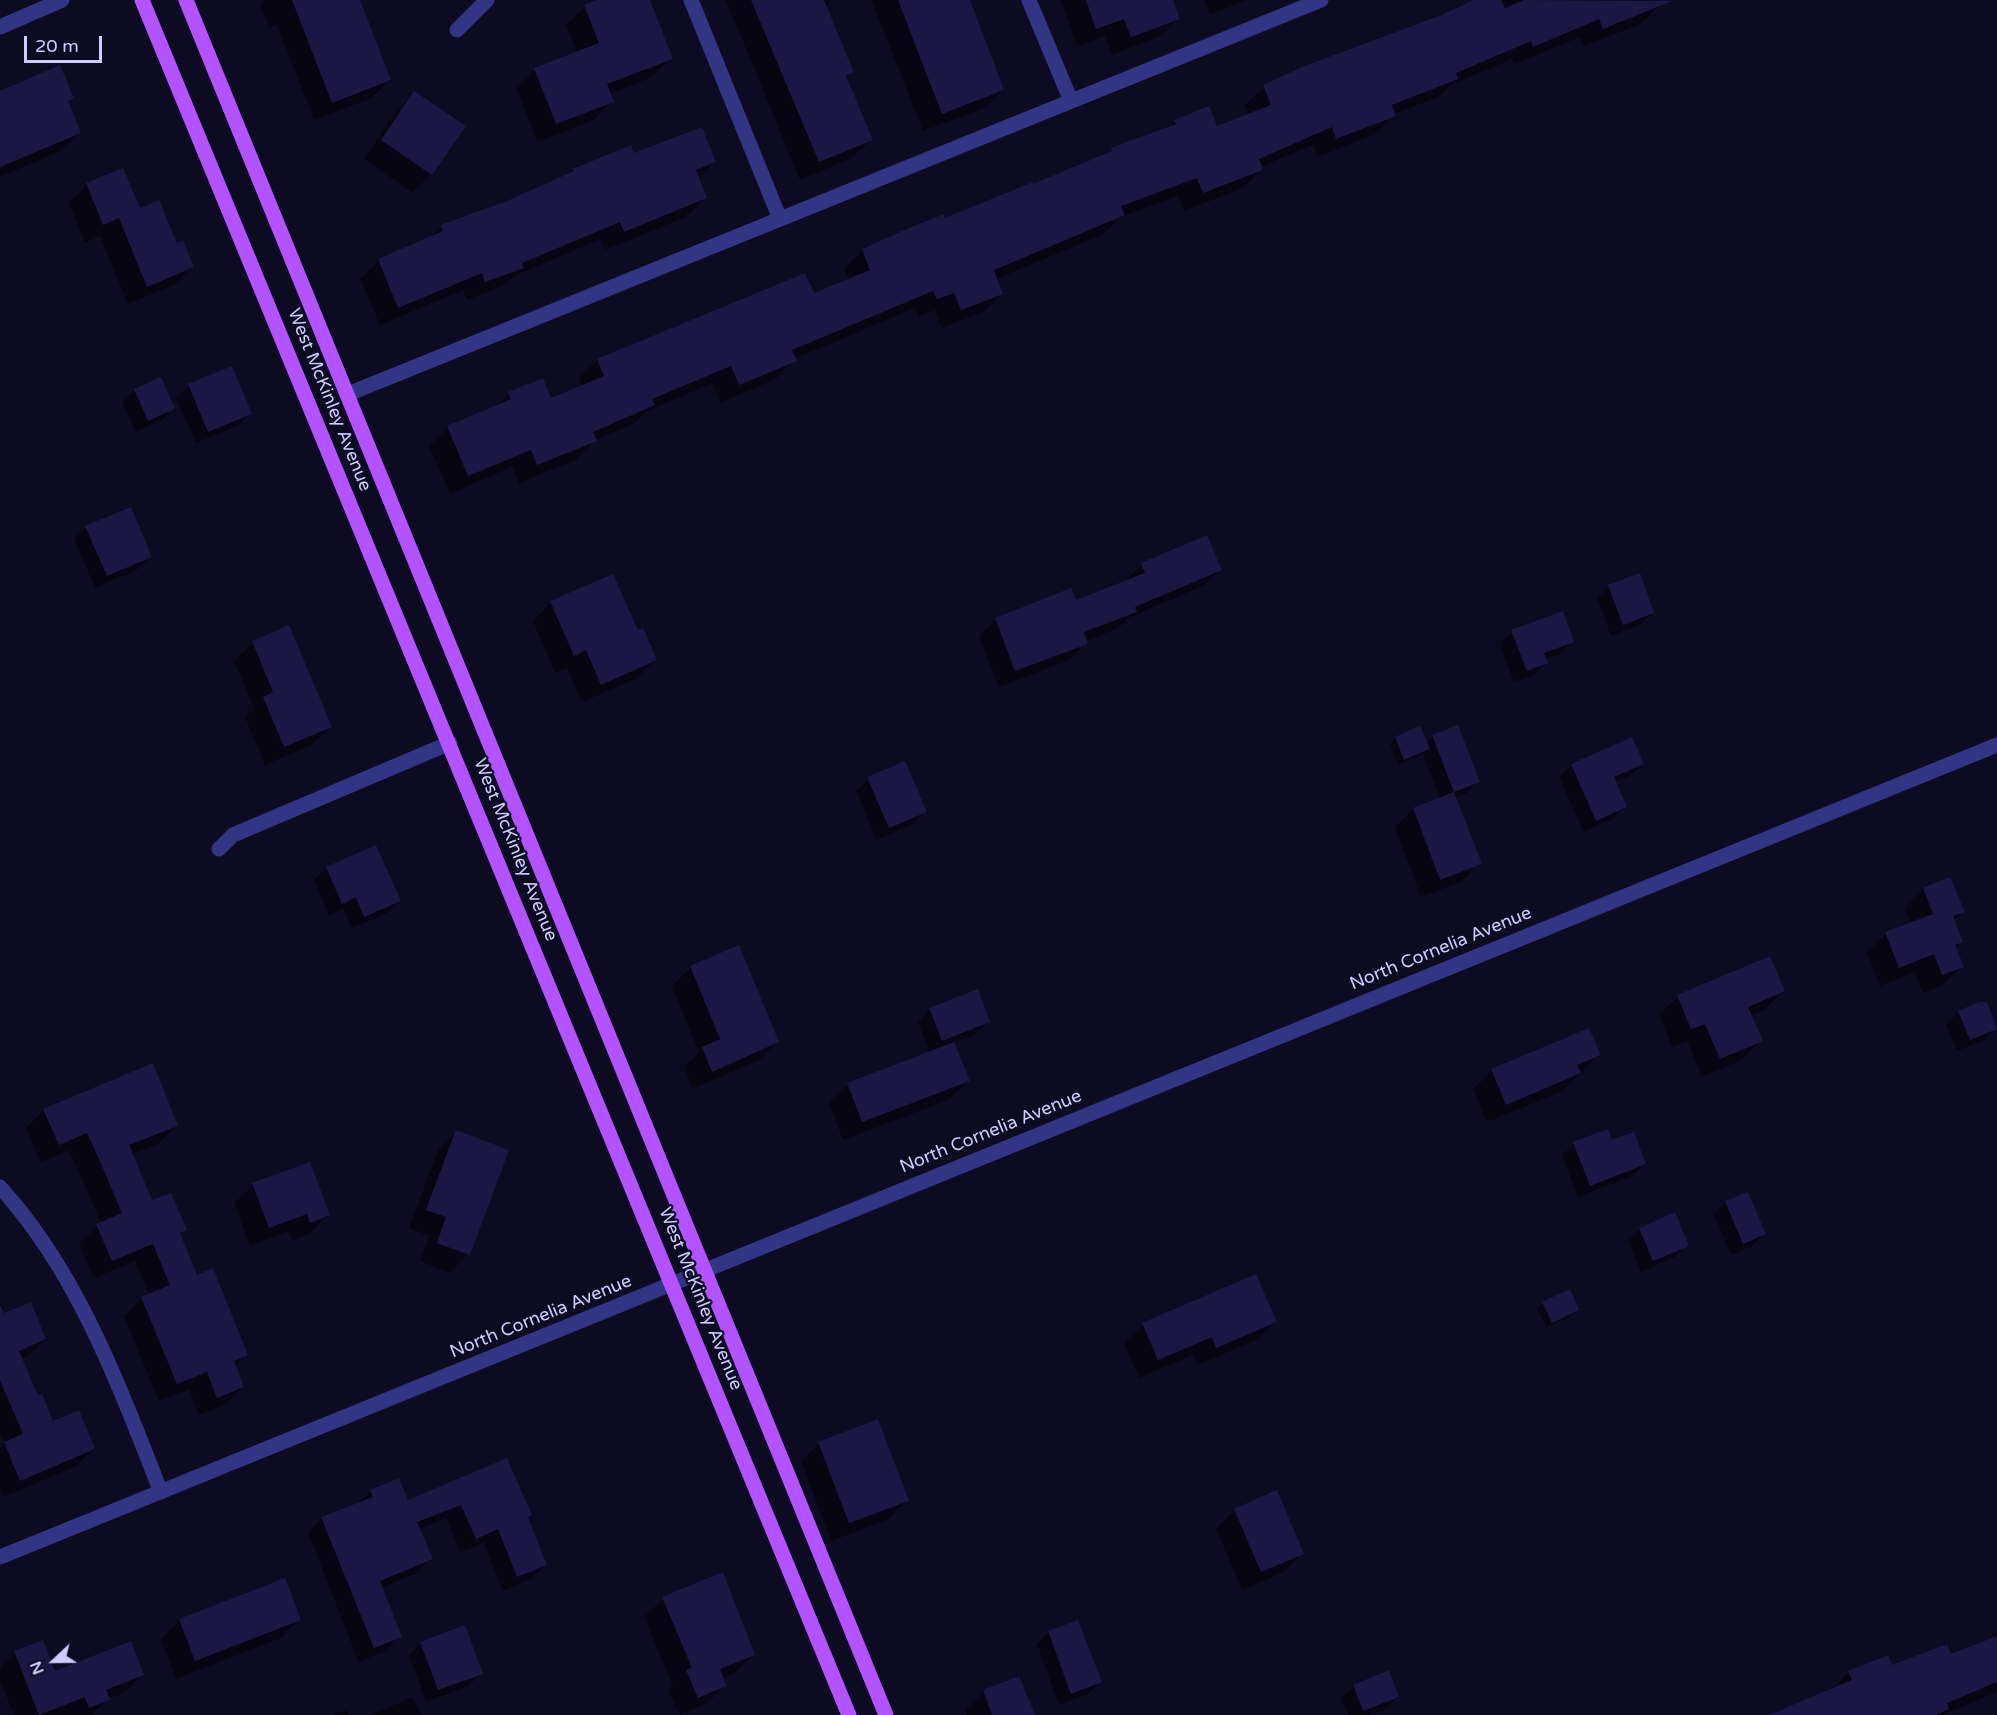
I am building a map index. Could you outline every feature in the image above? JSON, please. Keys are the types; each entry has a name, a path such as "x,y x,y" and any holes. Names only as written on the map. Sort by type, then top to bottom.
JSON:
{"main road":[{"name":"West McKinley Avenue","path":"142,0 849,1715"},
{"name":"West McKinley Avenue","path":"186,0 886,1715"}],"street":[{"path":"0,27 62,0"},
{"path":"457,30 487,0"},
{"path":"691,0 780,219"},
{"path":"1029,0 1071,101"},
{"path":"348,394 1321,0"},
{"path":"219,849 233,835 450,743"},
{"name":"North Cornelia Avenue","path":"0,1557 1997,745"},
{"path":"0,1187 23,1213 54,1257 92,1326 113,1371 161,1492"}],"building":[{"path":"292,0 360,0 391,80 332,103"},
{"path":"597,0 650,0 673,59 607,84 614,102 556,124 534,68 599,43 584,5"},
{"path":"751,0 824,0 854,73 846,76 873,140 819,162"},
{"path":"898,0 970,0 1004,90 942,114"},
{"path":"1086,0 1173,0 1180,19 1131,37 1124,19 1096,29"},
{"path":"1473,0 1501,0 1505,8 1524,0 1672,1 1603,29 1599,19 1533,47 1531,41 1456,73 1458,79 1392,105 1396,116 1336,139 1332,127 1259,159 1263,170 1203,193 1197,178 1121,206 1125,215 994,270 1003,294 961,310 954,293 937,299 933,291 792,350 797,361 739,385 731,366 652,399 655,405 593,432 597,441 537,465 531,450 468,476 447,426 511,399 508,392 543,378 551,398 604,376 597,359 805,273 814,293 870,270 862,249 909,228 944,214 945,218 1033,182 1033,184 1112,151 1111,148 1176,124 1174,120 1209,106 1217,126 1271,105 1263,85 1307,65 1442,15"},
{"path":"60,65 74,98 68,101 81,133 0,167 0,91"},
{"path":"414,91 466,126 432,175 381,140"},
{"path":"702,127 716,162 696,170 707,198 624,232 620,222 522,263 524,268 485,282 482,273 398,308 378,259 443,231 441,225 507,201 574,171 573,169 631,145 634,153"},
{"path":"123,168 140,208 159,200 177,243 183,241 194,267 147,287 119,218 103,225 86,183"},
{"path":"232,366 252,414 208,432 188,384"},
{"path":"161,377 175,409 148,421 134,389"},
{"path":"131,507 152,557 107,576 85,526"},
{"path":"1207,535 1222,570 1135,607 1137,612 1084,632 1088,644 1015,671 995,618 1071,588 1076,600 1145,573 1141,563"},
{"path":"1640,573 1654,613 1623,625 1608,585"},
{"path":"613,574 638,630 643,628 657,660 601,685 586,650 574,656 550,601"},
{"path":"1563,611 1574,642 1544,653 1548,663 1527,671 1511,630"},
{"path":"289,625 332,727 284,747 263,697 273,692 252,641"},
{"path":"1458,725 1480,782 1454,792 1432,735"},
{"path":"1420,726 1430,749 1404,760 1395,737"},
{"path":"1632,737 1644,764 1614,777 1627,807 1596,821 1571,764"},
{"path":"905,761 927,812 889,828 867,777"},
{"path":"1454,792 1482,864 1440,880 1413,808"},
{"path":"376,845 401,901 364,917 356,897 342,904 326,867"},
{"path":"1950,877 1965,912 1953,916 1963,942 1955,945 1964,967 1942,975 1934,954 1899,968 1885,932 1933,914 1923,888"},
{"path":"739,945 779,1042 712,1072 702,1047 720,1039 690,966"},
{"path":"1770,956 1785,991 1748,1007 1763,1041 1720,1059 1705,1024 1691,1029 1677,995"},
{"path":"978,989 990,1022 942,1041 929,1008"},
{"path":"1979,1002 1987,1002 1997,1029 1970,1040 1958,1011"},
{"path":"1589,1028 1601,1055 1577,1065 1581,1073 1506,1105 1491,1069"},
{"path":"954,1042 970,1081 862,1122 847,1083"},
{"path":"153,1063 178,1126 129,1145 152,1200 171,1193 187,1230 180,1233 197,1275 213,1268 248,1355 234,1361 244,1387 217,1398 207,1372 177,1384 141,1297 170,1285 153,1244 112,1261 96,1224 122,1213 99,1159 87,1133 59,1145 43,1109"},
{"path":"1608,1129 1612,1140 1634,1132 1646,1164 1590,1186 1573,1142"},
{"path":"456,1130 509,1150 470,1255 437,1243 446,1217 426,1210"},
{"path":"310,1162 330,1215 310,1223 307,1214 269,1228 252,1183"},
{"path":"1748,1192 1766,1234 1743,1244 1725,1201"},
{"path":"1675,1212 1689,1246 1653,1261 1639,1228"},
{"path":"1256,1274 1277,1322 1216,1348 1212,1337 1158,1360 1142,1323"},
{"path":"1570,1289 1579,1310 1552,1323 1542,1302"},
{"path":"31,1302 46,1339 19,1351 38,1396 42,1394 53,1421 79,1410 95,1449 20,1481 4,1442 23,1434 0,1380 0,1305 4,1313"},
{"path":"878,1419 909,1501 849,1523 818,1442"},
{"path":"507,1458 532,1515 528,1517 547,1565 517,1577 498,1529 476,1539 461,1505 417,1522 433,1559 380,1581 402,1637 374,1648 321,1517 373,1497 370,1490 399,1478 408,1500"},
{"path":"1277,1490 1304,1554 1261,1572 1234,1509"},
{"path":"723,1572 755,1655 720,1669 726,1686 698,1698 686,1670 692,1668 662,1597"},
{"path":"285,1578 301,1620 195,1661 179,1619"},
{"path":"1078,1620 1102,1682 1071,1694 1048,1631"},
{"path":"465,1625 483,1674 438,1690 420,1642"},
{"path":"1997,1636 1997,1682 1947,1703 1949,1709 1936,1715 1769,1715 1852,1680 1848,1671 1888,1655 1892,1665 1947,1644 1951,1654"},
{"path":"43,1640 55,1671 131,1641 144,1675 106,1690 110,1700 89,1708 85,1697 39,1715 14,1651"},
{"path":"1389,1670 1399,1697 1363,1711 1353,1685"},
{"path":"1019,1676 1035,1715 992,1715 983,1690"}]}
